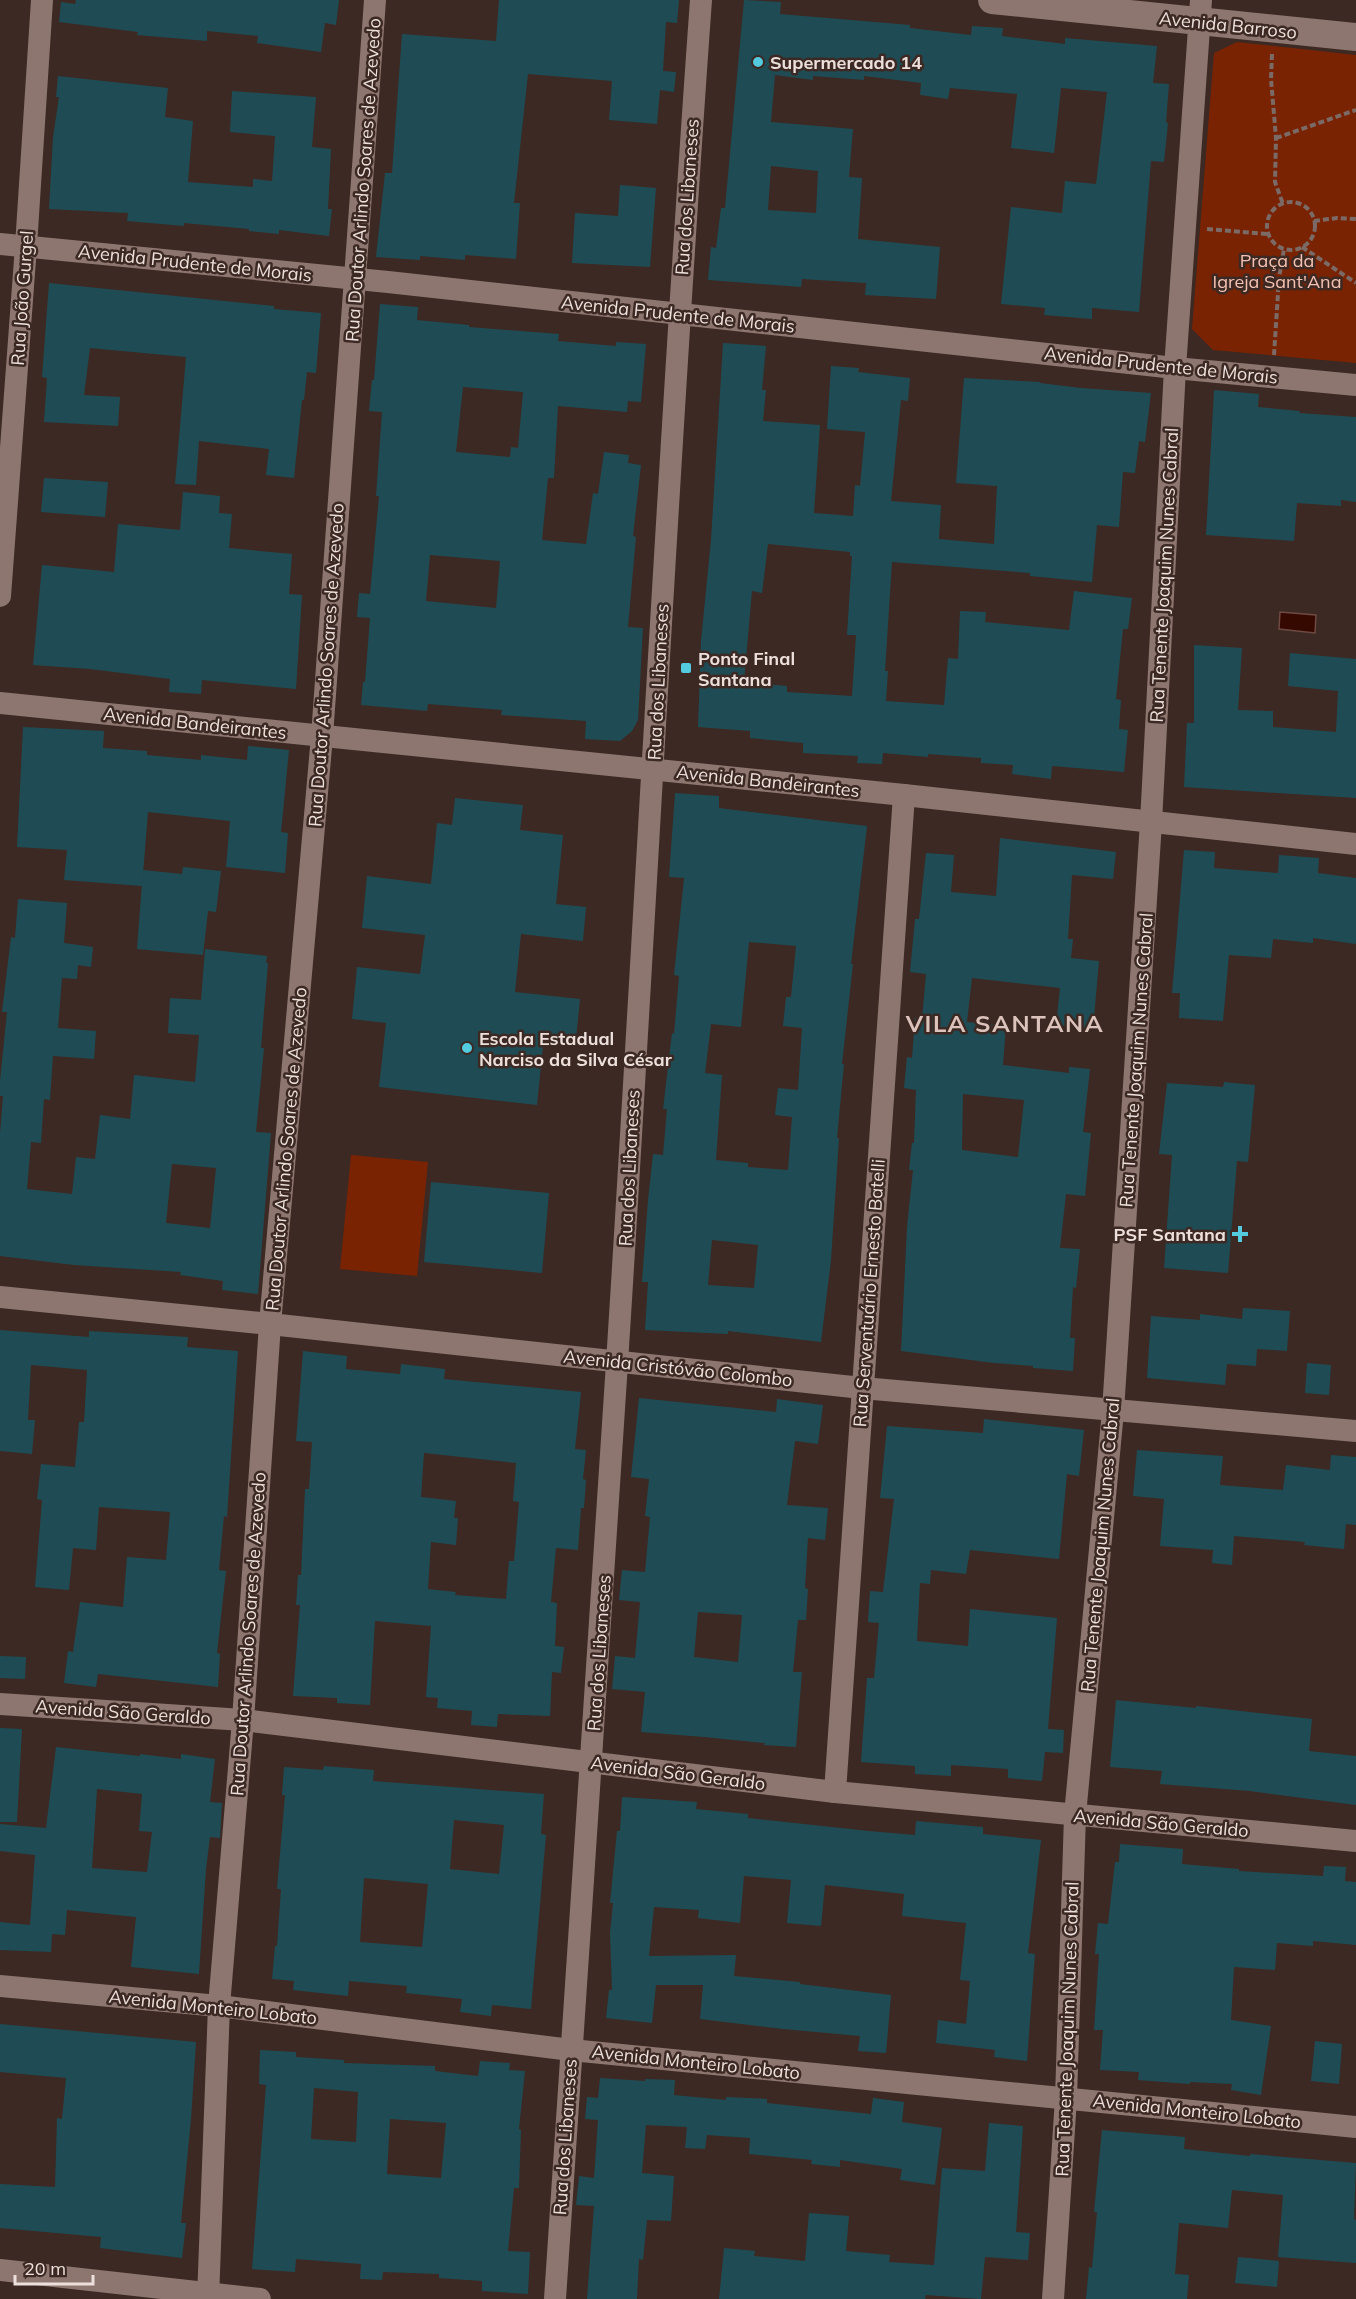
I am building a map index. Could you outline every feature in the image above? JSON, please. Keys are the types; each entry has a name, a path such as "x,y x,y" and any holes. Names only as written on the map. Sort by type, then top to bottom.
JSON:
{"street":[{"name":"Rua João Gurgel","path":"0,596 42,0"},
{"name":"Rua Doutor Arlindo Soares de Azevedo","path":"208,2296 219,2006 243,1720 270,1324 322,736 375,0"},
{"name":"Rua dos Libaneses","path":"555,2299 618,1362 678,314 701,0"},
{"name":"Avenida Barroso","path":"992,0 1201,11 1356,38"},
{"name":"Rua Tenente Joaquim Nunes Cabral","path":"1053,2299 1066,2098 1075,1815 1113,1411 1151,822 1175,368 1201,11"},
{"name":"Avenida Prudente de Morais","path":"0,244 356,279 1175,368 1356,385"},
{"name":"Avenida Bandeirantes","path":"0,703 904,795 1356,844"},
{"name":"Rua Serventuário Ernesto Batelli","path":"835,1791 904,795"},
{"name":"Avenida Cristóvão Colombo","path":"0,1297 862,1388 1356,1431"},
{"name":"Avenida São Geraldo","path":"0,1704 243,1720 835,1791 1356,1841"},
{"name":"Avenida Monteiro Lobato","path":"0,1986 219,2006 571,2050 1356,2127"},
{"path":"0,2270 208,2296 260,2299"}],"path":[{"path":"1271,59 1276,138 1275,182 1283,204"},
{"path":"1276,138 1356,110"},
{"path":"1291,202 1306,207 1314,221 1313,236 1302,247 1295,250 1284,249 1274,243 1268,234 1267,221 1270,213 1283,204 1291,202"},
{"path":"1314,221 1338,218 1356,219"},
{"path":"1217,229 1268,234"},
{"path":"1302,247 1356,283"},
{"path":"1275,345 1279,278 1284,249"}],"green space":[{"name":"Praça da Igreja Sant'Ana","path":"1237,42 1356,55 1356,363 1213,350 1192,329 1214,53"},
{"path":"351,1155 428,1162 417,1276 340,1269"}],"shaded area":[{"path":"1280,612 1316,615 1315,633 1279,629"}],"building":[{"path":"76,0 339,0 336,25 325,23 321,52 257,43 258,36 207,31 207,41 137,35 138,32 59,22 61,2 75,4"},
{"path":"499,0 679,0 677,23 666,22 663,71 676,72 674,92 660,90 657,124 609,120 612,81 528,74 514,203 520,203 516,259 465,255 465,260 420,256 420,260 376,257 385,173 392,173 402,34 496,41"},
{"path":"744,0 781,2 780,14 910,25 910,28 971,35 972,26 1003,28 1002,36 1065,44 1065,38 1157,46 1153,83 1169,84 1166,122 1168,123 1164,162 1151,161 1139,312 1092,308 1092,319 1044,315 1045,308 1001,304 1011,207 1062,213 1065,181 1096,184 1107,92 1061,88 1054,153 1011,148 1017,94 950,88 948,99 920,95 921,83 864,76 864,80 813,76 813,80 775,75 771,122 853,129 849,177 862,178 858,239 940,247 936,299 865,295 866,283 802,279 801,287 708,280 711,247 716,248 721,208 725,208","holes":["771,166 818,171 816,213 768,210"]},
{"path":"58,76 168,88 165,117 193,121 188,182 253,187 253,179 272,181 275,136 230,132 232,91 316,97 312,147 331,149 328,209 332,209 329,236 279,230 279,234 184,223 184,226 127,221 128,213 49,209 53,137 59,97 56,97"},
{"path":"620,185 656,188 650,267 572,263 575,213 618,216"},
{"path":"49,283 274,306 274,309 321,313 316,373 307,372 294,478 266,475 269,449 199,441 196,485 175,484 186,357 90,348 84,395 120,397 118,426 44,422 47,378 42,377"},
{"path":"380,304 418,307 417,320 469,325 469,327 559,334 558,341 616,346 616,342 646,344 641,402 628,401 627,412 558,406 554,478 548,478 542,540 586,544 593,493 598,494 604,452 629,455 628,463 641,465 633,536 636,537 628,627 643,628 638,720 632,731 620,741 585,739 586,721 501,715 502,710 428,704 427,711 361,705 370,618 357,617 359,593 370,594 379,496 376,496 382,412 369,411 372,380 374,380","holes":["463,387 523,392 518,448 511,447 510,457 456,452","430,555 500,561 496,608 426,601"]},
{"path":"723,343 766,346 762,390 766,390 763,421 820,425 814,513 853,516 855,485 860,486 865,432 827,429 831,366 859,368 858,372 910,378 908,401 901,400 891,501 941,505 939,539 994,544 997,486 956,483 964,378 1040,382 1081,388 1151,393 1145,442 1139,441 1135,473 1123,472 1119,527 1097,525 1092,582 1030,576 1030,573 892,562 885,671 888,671 886,701 944,705 948,658 958,659 960,611 986,612 985,622 1069,630 1074,591 1132,598 1128,629 1123,629 1116,699 1121,700 1119,729 1128,730 1124,772 1052,766 1051,779 1012,774 1013,765 981,763 981,758 928,754 928,757 883,753 882,764 857,763 858,756 803,753 803,743 750,738 750,731 698,727 701,641 711,540","holes":["768,544 850,552 852,556 847,635 856,635 852,696 787,692 787,686 744,682 752,591 762,593"]},
{"path":"1214,390 1259,394 1258,407 1300,411 1299,413 1356,417 1356,502 1341,500 1341,506 1297,503 1294,541 1206,535"},
{"path":"44,478 108,482 105,517 41,512"},
{"path":"183,492 220,496 219,513 232,514 229,548 292,554 289,594 302,595 296,689 202,680 201,694 169,692 170,679 90,669 33,665 42,565 114,572 118,524 180,530"},
{"path":"1194,645 1242,648 1238,710 1273,711 1273,727 1336,732 1338,691 1288,686 1290,653 1356,659 1356,798 1184,787 1187,723 1194,723"},
{"path":"23,727 104,731 103,748 147,751 147,755 201,760 201,755 247,760 248,746 289,750 281,832 288,833 285,873 226,867 230,821 148,812 142,886 64,880 67,850 17,847"},
{"path":"675,793 719,796 719,808 867,826 842,1064 844,1064 837,1138 839,1138 831,1260 821,1342 728,1331 728,1334 645,1330 648,1282 642,1282 648,1200 653,1154 663,1155 667,1109 663,1109 672,1033 674,1034 679,976 674,975 684,878 669,877","holes":["749,942 796,946 791,997 786,997 783,1026 802,1028 798,1090 778,1088 775,1115 792,1117 788,1170 748,1167 748,1163 716,1160 722,1075 705,1073 711,1024 741,1027","712,1240 758,1245 754,1288 708,1285"]},
{"path":"455,798 523,805 520,830 563,835 556,904 586,907 583,941 521,934 515,992 580,999 576,1039 544,1036 537,1105 379,1087 386,1023 352,1019 357,967 420,974 425,935 362,928 367,876 431,884 437,823 452,825"},
{"path":"1000,838 1116,852 1113,879 1072,875 1068,939 1073,939 1071,958 1099,961 1093,1029 1056,1025 1060,988 972,978 967,1022 1006,1026 1003,1065 1069,1073 1069,1067 1090,1069 1083,1132 1091,1133 1085,1196 1066,1194 1060,1248 1080,1249 1076,1288 1073,1287 1070,1338 1075,1338 1073,1371 901,1351 907,1227 913,1170 909,1170 912,1143 914,1143 916,1090 904,1088 907,1057 912,1058 915,1018 922,1019 926,974 910,972 915,919 919,919 926,853 954,855 951,892 996,896","holes":["963,1094 1024,1100 1018,1157 962,1150"]},
{"path":"1184,850 1215,852 1214,868 1278,873 1279,855 1319,858 1318,873 1356,878 1356,944 1313,938 1313,943 1273,939 1271,958 1229,955 1223,1021 1179,1018 1180,993 1172,993"},
{"path":"183,867 221,871 216,912 208,911 203,955 137,949 143,870 182,874"},
{"path":"18,899 67,903 64,943 93,947 91,967 78,965 77,979 62,978 58,1028 96,1031 94,1059 53,1056 50,1100 44,1099 41,1143 31,1142 27,1189 72,1194 76,1157 95,1159 100,1115 130,1119 134,1075 195,1082 199,1035 168,1033 170,998 201,1000 205,949 267,956 261,1048 264,1048 256,1132 271,1133 258,1294 222,1290 223,1281 180,1275 181,1272 74,1265 0,1256 0,1133 3,1096 0,1096 0,1081 7,1012 2,1012 11,937 15,938","holes":["172,1164 216,1168 210,1228 166,1223"]},
{"path":"1224,1082 1255,1085 1248,1162 1237,1161 1228,1273 1164,1268 1172,1155 1159,1154 1167,1083 1223,1087"},
{"path":"431,1182 549,1193 542,1273 424,1262"},
{"path":"1243,1308 1290,1311 1287,1351 1257,1349 1256,1366 1227,1364 1225,1385 1147,1378 1151,1316 1200,1320 1200,1314 1242,1319"},
{"path":"0,1330 89,1337 89,1331 188,1337 187,1347 238,1351 227,1517 224,1516 219,1570 226,1571 217,1653 220,1654 218,1687 98,1674 96,1687 64,1683 68,1651 73,1652 80,1602 123,1607 127,1557 166,1560 170,1512 99,1507 96,1550 73,1548 69,1590 35,1587 42,1500 37,1499 41,1464 75,1467 79,1422 84,1422 87,1370 31,1365 28,1420 35,1420 32,1454 0,1451"},
{"path":"303,1351 347,1356 346,1369 400,1374 401,1364 445,1369 444,1379 581,1392 575,1449 586,1450 583,1479 586,1480 584,1508 581,1508 578,1550 556,1548 551,1602 557,1603 555,1646 564,1647 561,1673 552,1672 550,1716 498,1714 497,1727 471,1725 472,1711 437,1708 438,1698 426,1697 431,1626 375,1621 370,1705 337,1703 337,1698 293,1696 300,1605 296,1605 298,1575 301,1575 305,1489 309,1489 312,1442 296,1441","holes":["424,1453 516,1463 513,1501 519,1502 514,1561 509,1561 506,1599 455,1595 456,1592 428,1589 431,1542 456,1545 458,1518 454,1518 456,1501 421,1497"]},
{"path":"1307,1363 1331,1365 1329,1395 1305,1393"},
{"path":"639,1398 776,1412 777,1399 823,1405 818,1444 795,1441 787,1505 828,1508 825,1540 808,1538 806,1620 798,1620 793,1672 802,1672 796,1747 641,1732 645,1692 612,1689 615,1656 635,1658 640,1602 619,1600 622,1570 645,1572 650,1517 645,1516 649,1479 631,1477","holes":["698,1612 742,1615 738,1662 694,1657"]},
{"path":"984,1419 1084,1430 1079,1476 1067,1474 1059,1559 970,1550 966,1574 931,1570 930,1584 920,1583 917,1641 968,1646 970,1609 1057,1618 1048,1729 1064,1730 1063,1753 1045,1752 1042,1781 1008,1778 1008,1769 951,1765 951,1776 915,1774 915,1766 861,1762 867,1678 874,1678 879,1623 868,1622 870,1591 883,1592 894,1499 880,1498 887,1426 983,1433"},
{"path":"1137,1450 1223,1456 1220,1485 1283,1490 1286,1465 1330,1470 1331,1455 1356,1457 1356,1525 1346,1524 1344,1549 1304,1545 1305,1542 1234,1536 1232,1565 1212,1563 1213,1550 1160,1546 1164,1499 1133,1496"},
{"path":"0,1656 26,1657 25,1679 0,1678"},
{"path":"1116,1700 1312,1719 1309,1751 1356,1756 1356,1805 1250,1791 1160,1784 1162,1771 1110,1767"},
{"path":"0,1728 22,1729 17,1822 0,1822"},
{"path":"56,1747 140,1756 140,1754 181,1759 181,1754 215,1759 210,1802 222,1803 220,1838 210,1837 199,1974 131,1967 136,1917 67,1910 65,1935 52,1934 51,1952 0,1950 0,1922 30,1925 35,1855 0,1851 0,1824 46,1828","holes":["97,1789 142,1794 139,1831 152,1832 147,1872 92,1868"]},
{"path":"324,1766 374,1770 373,1781 544,1794 541,1834 546,1835 531,2009 492,2005 491,2016 460,2012 462,1999 406,1993 407,1986 349,1981 348,1996 293,1990 294,1981 272,1979 281,1889 277,1889 285,1795 282,1795 284,1767 323,1770","holes":["454,1820 504,1825 499,1874 450,1869","364,1878 428,1884 422,1947 360,1942"]},
{"path":"622,1797 697,1802 696,1809 748,1814 748,1818 869,1831 915,1835 916,1821 983,1827 983,1834 1041,1840 1028,1953 1035,1954 1027,2061 994,2057 995,2050 936,2043 938,2020 966,2024 970,1981 960,1980 966,1923 902,1916 904,1894 825,1885 821,1926 787,1923 791,1880 744,1876 740,1923 698,1918 699,1910 654,1907 649,1956 736,1955 734,1976 800,1982 800,1984 891,1995 886,2053 858,2051 860,2036 700,2019 703,1985 656,1985 652,2023 606,2018 609,1990 612,1990 610,1933 613,1903 610,1903 617,1831 620,1831"},
{"path":"1120,1844 1183,1849 1182,1864 1239,1869 1239,1871 1323,1876 1324,1866 1346,1867 1345,1881 1356,1882 1356,1945 1313,1941 1313,1946 1277,1943 1275,1970 1234,1967 1231,2020 1271,2026 1261,2095 1231,2090 1232,2084 1138,2080 1139,2072 1100,2070 1103,2030 1094,2030 1099,1954 1095,1954 1098,1923 1108,1924 1115,1862 1119,1862"},
{"path":"0,2024 196,2042 181,2223 186,2223 182,2258 100,2248 101,2237 0,2228 0,2184 55,2187 57,2118 62,2119 66,2078 0,2072"},
{"path":"1315,2041 1342,2044 1339,2084 1311,2081"},
{"path":"260,2050 296,2052 296,2057 344,2060 344,2063 435,2066 435,2071 478,2076 480,2061 510,2063 509,2070 525,2071 519,2129 521,2130 519,2188 514,2188 508,2251 530,2252 528,2294 482,2291 482,2281 439,2278 439,2274 383,2272 382,2280 360,2279 361,2264 296,2259 295,2272 252,2269 266,2085 259,2084","holes":["314,2088 358,2092 356,2142 311,2139","390,2119 446,2123 441,2178 387,2174"]},
{"path":"600,2078 675,2080 674,2095 726,2100 726,2097 767,2099 767,2103 871,2114 873,2098 904,2102 902,2122 942,2128 935,2185 900,2180 902,2169 840,2160 840,2167 811,2164 812,2160 749,2154 750,2138 707,2135 705,2149 685,2148 687,2127 646,2125 642,2173 674,2176 671,2221 647,2220 643,2260 639,2259 637,2299 587,2299 594,2206 576,2205 579,2176 594,2178 598,2120 585,2119 587,2097 598,2098"},
{"path":"989,2123 1023,2126 1016,2232 1030,2233 1028,2260 985,2257 981,2299 926,2295 925,2299 719,2299 724,2248 755,2251 754,2256 805,2261 809,2213 849,2216 846,2251 890,2255 889,2262 934,2265 942,2168 985,2171"},
{"path":"1102,2130 1185,2137 1184,2149 1356,2163 1354,2219 1356,2220 1356,2263 1278,2257 1283,2195 1232,2190 1228,2228 1179,2223 1175,2274 1189,2275 1187,2299 1086,2299 1089,2267 1092,2268 1097,2212 1094,2212"},
{"path":"1238,2257 1279,2261 1277,2287 1235,2283"}],"place":[{"name":"Supermercado 14","path":"758,62"},
{"name":"Ponto Final Santana","path":"686,668"},
{"name":"Escola Estadual Narciso da Silva César","path":"467,1048"},
{"name":"PSF Santana","path":"1240,1234"}],"district":[{"name":"VILA SANTANA","path":"1005,1023"}]}
